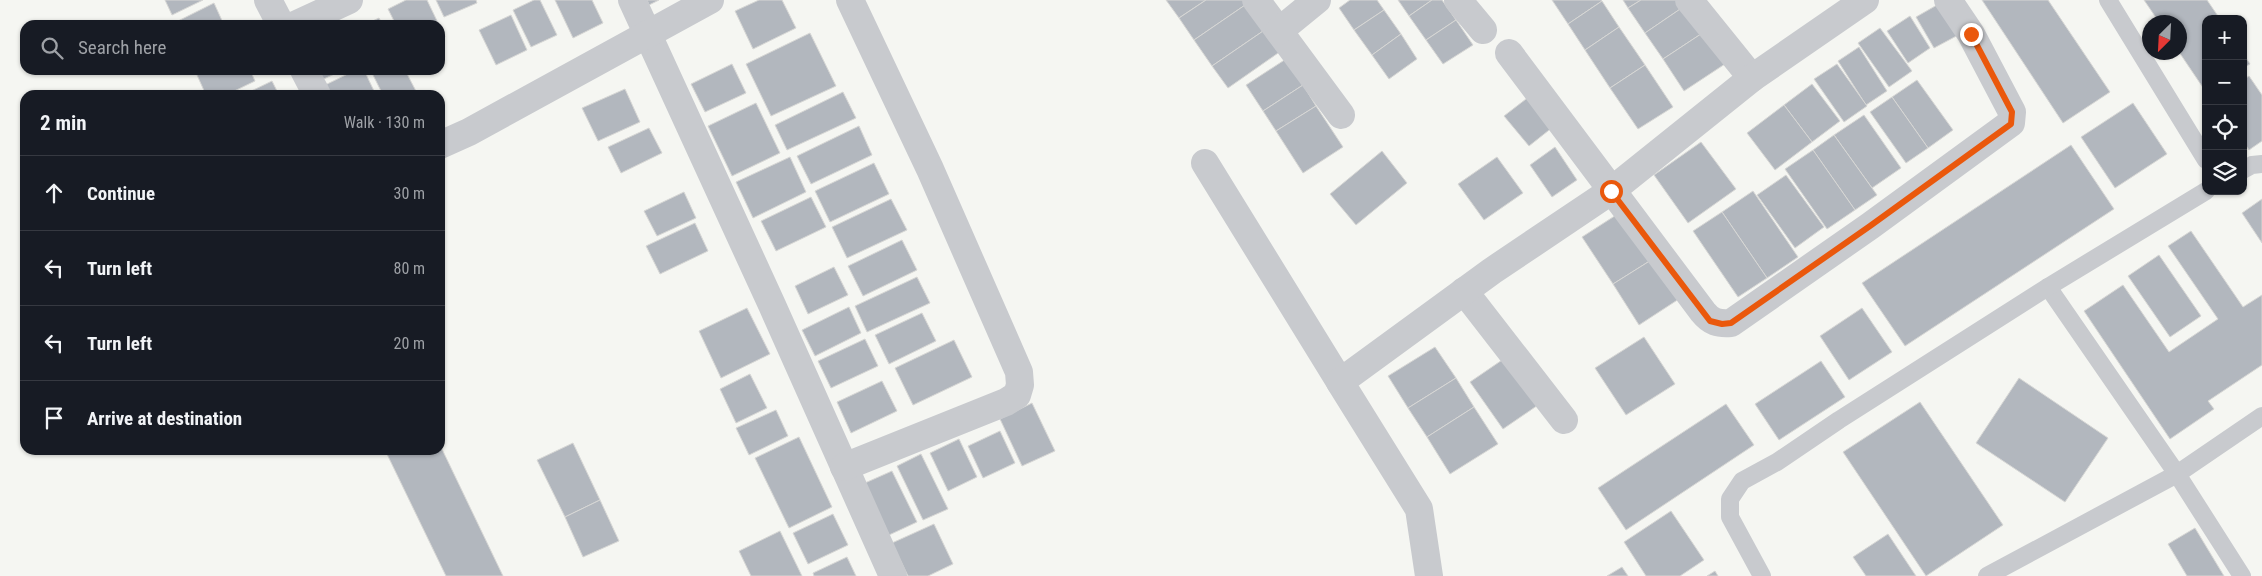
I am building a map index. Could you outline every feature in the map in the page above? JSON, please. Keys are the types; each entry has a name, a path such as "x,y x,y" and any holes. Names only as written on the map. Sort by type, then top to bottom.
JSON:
{"street":[{"path":"268,0 278,20"},
{"path":"306,20 349,0"},
{"path":"632,0 772,305 893,576"},
{"path":"445,143 710,0"},
{"path":"844,467 1006,402 1017,395 1020,385 1019,372 930,168 850,0"},
{"path":"1256,0 1342,115"},
{"path":"1279,31 1317,0"},
{"path":"1458,0 1483,30"},
{"path":"1690,0 1752,78"},
{"path":"1340,382 1464,291 1611,191 1752,78 1865,0"},
{"path":"1509,52 1710,321 1722,324 1731,323 2011,124 2012,112 1971,34 1948,0"},
{"path":"307,75 314,90"},
{"path":"1205,163 1420,509 1430,576"},
{"path":"1464,291 1564,420"}],"lane":[{"path":"2108,0 2202,153"},
{"path":"2247,168 2262,164"},
{"path":"1762,576 1730,516 1730,499 1742,481 1777,462 1839,420 2048,287 2202,193"},
{"path":"2048,287 2177,474 2242,576"},
{"path":"1987,576 2177,474 2262,416"}],"building":[{"path":"165,0 203,0 172,15"},
{"path":"406,0 427,0 437,20 394,20 388,9"},
{"path":"436,0 476,0 477,3 444,17"},
{"path":"534,0 540,0 557,35 531,47 513,10"},
{"path":"555,0 592,0 603,23 573,38"},
{"path":"647,0 659,0 649,5"},
{"path":"759,0 782,0 796,28 753,49 735,11"},
{"path":"1166,0 1206,0 1179,18"},
{"path":"1206,0 1246,0 1248,3 1194,40 1179,18"},
{"path":"1350,0 1377,0 1384,10 1354,30 1339,8"},
{"path":"1398,0 1432,0 1409,16"},
{"path":"1432,0 1442,0 1456,20 1426,40 1409,16"},
{"path":"1552,0 1601,0 1602,1 1568,24"},
{"path":"1623,0 1641,0 1628,8"},
{"path":"1641,0 1687,0 1689,3 1645,33 1628,8"},
{"path":"1982,0 2048,0 2110,92 2063,123"},
{"path":"2144,0 2207,0 2217,15 2202,15 2202,86 2184,60 2187,60 2187,15 2154,15"},
{"path":"1602,1 1619,27 1585,50 1568,24"},
{"path":"1944,1 1962,33 1934,48 1916,17"},
{"path":"214,3 222,20 180,20"},
{"path":"1248,3 1266,29 1212,66 1194,40"},
{"path":"1689,3 1707,30 1663,59 1645,33"},
{"path":"1384,10 1401,34 1372,55 1354,30"},
{"path":"511,15 527,50 496,65 479,30"},
{"path":"1910,16 1930,48 1908,63 1887,31"},
{"path":"1456,20 1473,45 1443,64 1426,40"},
{"path":"1619,27 1645,65 1610,88 1585,50"},
{"path":"1880,28 1912,71 1889,87 1858,43"},
{"path":"1266,29 1281,51 1228,88 1212,66"},
{"path":"1707,30 1728,62 1684,91 1663,59"},
{"path":"810,33 836,86 771,116 746,64"},
{"path":"1401,34 1417,59 1389,79 1372,55"},
{"path":"1859,47 1887,91 1866,105 1838,61"},
{"path":"1286,59 1303,85 1263,111 1246,85"},
{"path":"732,64 746,93 705,112 691,84"},
{"path":"1837,64 1867,106 1844,122 1814,79"},
{"path":"1645,65 1673,107 1638,129 1610,88"},
{"path":"197,75 252,75 255,81 236,90 204,90"},
{"path":"308,75 332,75 313,84"},
{"path":"346,75 366,75 374,90 320,90 319,88"},
{"path":"373,75 408,75 415,90 380,90"},
{"path":"2249,76 2262,95 2262,141 2249,150 2247,147 2247,77"},
{"path":"1917,80 1953,130 1928,148 1892,97"},
{"path":"272,81 276,90 253,90"},
{"path":"1812,84 1840,121 1812,142 1784,105"},
{"path":"1303,85 1316,106 1276,131 1263,111"},
{"path":"625,89 640,122 598,141 582,108"},
{"path":"1539,89 1563,119 1529,146 1504,116"},
{"path":"843,92 856,118 787,150 775,125"},
{"path":"1892,97 1928,148 1906,163 1870,112"},
{"path":"756,103 780,153 732,176 708,126"},
{"path":"2133,103 2167,154 2115,188 2081,137"},
{"path":"1784,105 1812,142 1775,170 1747,133"},
{"path":"1316,106 1343,147 1303,173 1276,131"},
{"path":"1864,115 1901,168 1872,188 1834,135"},
{"path":"859,126 872,155 811,184 797,156"},
{"path":"649,128 662,153 621,173 608,147"},
{"path":"1834,135 1877,195 1855,210 1813,150"},
{"path":"1701,142 1736,189 1688,223 1654,175"},
{"path":"2071,145 2114,209 1905,346 1862,283"},
{"path":"1555,147 1577,180 1552,197 1530,165"},
{"path":"1813,150 1855,210 1827,229 1785,169"},
{"path":"1382,151 1407,183 1356,225 1330,194"},
{"path":"790,157 806,192 753,218 736,182"},
{"path":"1497,157 1523,193 1484,220 1458,184"},
{"path":"874,163 889,194 830,222 815,191"},
{"path":"1786,175 1824,227 1795,248 1757,195"},
{"path":"1753,191 1798,257 1767,278 1722,212"},
{"path":"684,192 696,218 657,236 644,211"},
{"path":"811,197 826,227 776,251 761,221"},
{"path":"891,199 907,230 847,258 832,227"},
{"path":"2262,199 2262,243 2242,213"},
{"path":"1624,210 1656,257 1613,284 1582,237"},
{"path":"1722,212 1767,278 1738,297 1693,231"},
{"path":"695,223 708,251 660,274 646,246"},
{"path":"2191,231 2243,307 2262,295 2262,365 2208,401 2214,409 2170,439 2084,311 2123,285 2169,352 2218,319 2168,246"},
{"path":"902,240 917,270 863,296 848,266"},
{"path":"2159,255 2201,316 2170,337 2128,276"},
{"path":"1656,257 1682,297 1639,325 1613,284"},
{"path":"834,267 848,295 808,314 795,286"},
{"path":"917,277 930,303 867,332 855,306"},
{"path":"849,307 861,333 815,356 802,330"},
{"path":"747,308 770,354 721,378 699,331"},
{"path":"1862,308 1892,352 1849,380 1820,336"},
{"path":"922,313 936,341 889,364 875,335"},
{"path":"1644,337 1675,384 1626,415 1595,368"},
{"path":"865,339 878,366 831,388 818,361"},
{"path":"954,340 972,377 913,405 895,368"},
{"path":"1435,347 1456,378 1408,408 1388,376"},
{"path":"1508,356 1541,403 1503,429 1470,382"},
{"path":"1821,361 1845,397 1779,440 1755,404"},
{"path":"750,374 767,408 736,423 720,389"},
{"path":"1456,378 1474,407 1427,437 1408,408"},
{"path":"2019,378 2108,438 2065,502 1976,443"},
{"path":"882,381 897,411 851,433 837,402"},
{"path":"1920,402 2003,525 1926,576 1843,452"},
{"path":"1032,403 1055,451 1022,466 1000,419"},
{"path":"1726,404 1754,445 1626,530 1598,488"},
{"path":"1474,407 1498,444 1450,474 1427,437"},
{"path":"776,410 788,436 749,455 736,428"},
{"path":"1000,431 1015,463 983,478 968,446"},
{"path":"799,437 832,507 789,528 755,458"},
{"path":"959,439 977,477 948,491 930,453"},
{"path":"573,443 600,500 565,517 537,460"},
{"path":"921,454 948,509 923,520 897,466"},
{"path":"387,455 445,455 503,576 446,576"},
{"path":"892,471 917,522 889,535 865,483"},
{"path":"600,500 619,541 583,557 565,517"},
{"path":"1671,511 1704,560 1680,576 1646,576 1624,542"},
{"path":"833,514 848,545 808,564 793,533"},
{"path":"934,524 953,564 928,576 908,576 892,543"},
{"path":"2195,528 2224,576 2187,576 2168,544"},
{"path":"780,531 802,576 751,576 739,551"},
{"path":"1888,534 1916,576 1866,576 1853,557"},
{"path":"847,557 856,576 814,576 813,573"},
{"path":"1622,567 1628,576 1607,576"},
{"path":"1715,571 1718,576 1707,576"}],"route":[{"path":"1611,191 1710,321 1722,324 1731,323 2011,124 2012,112 1971,34"}]}
